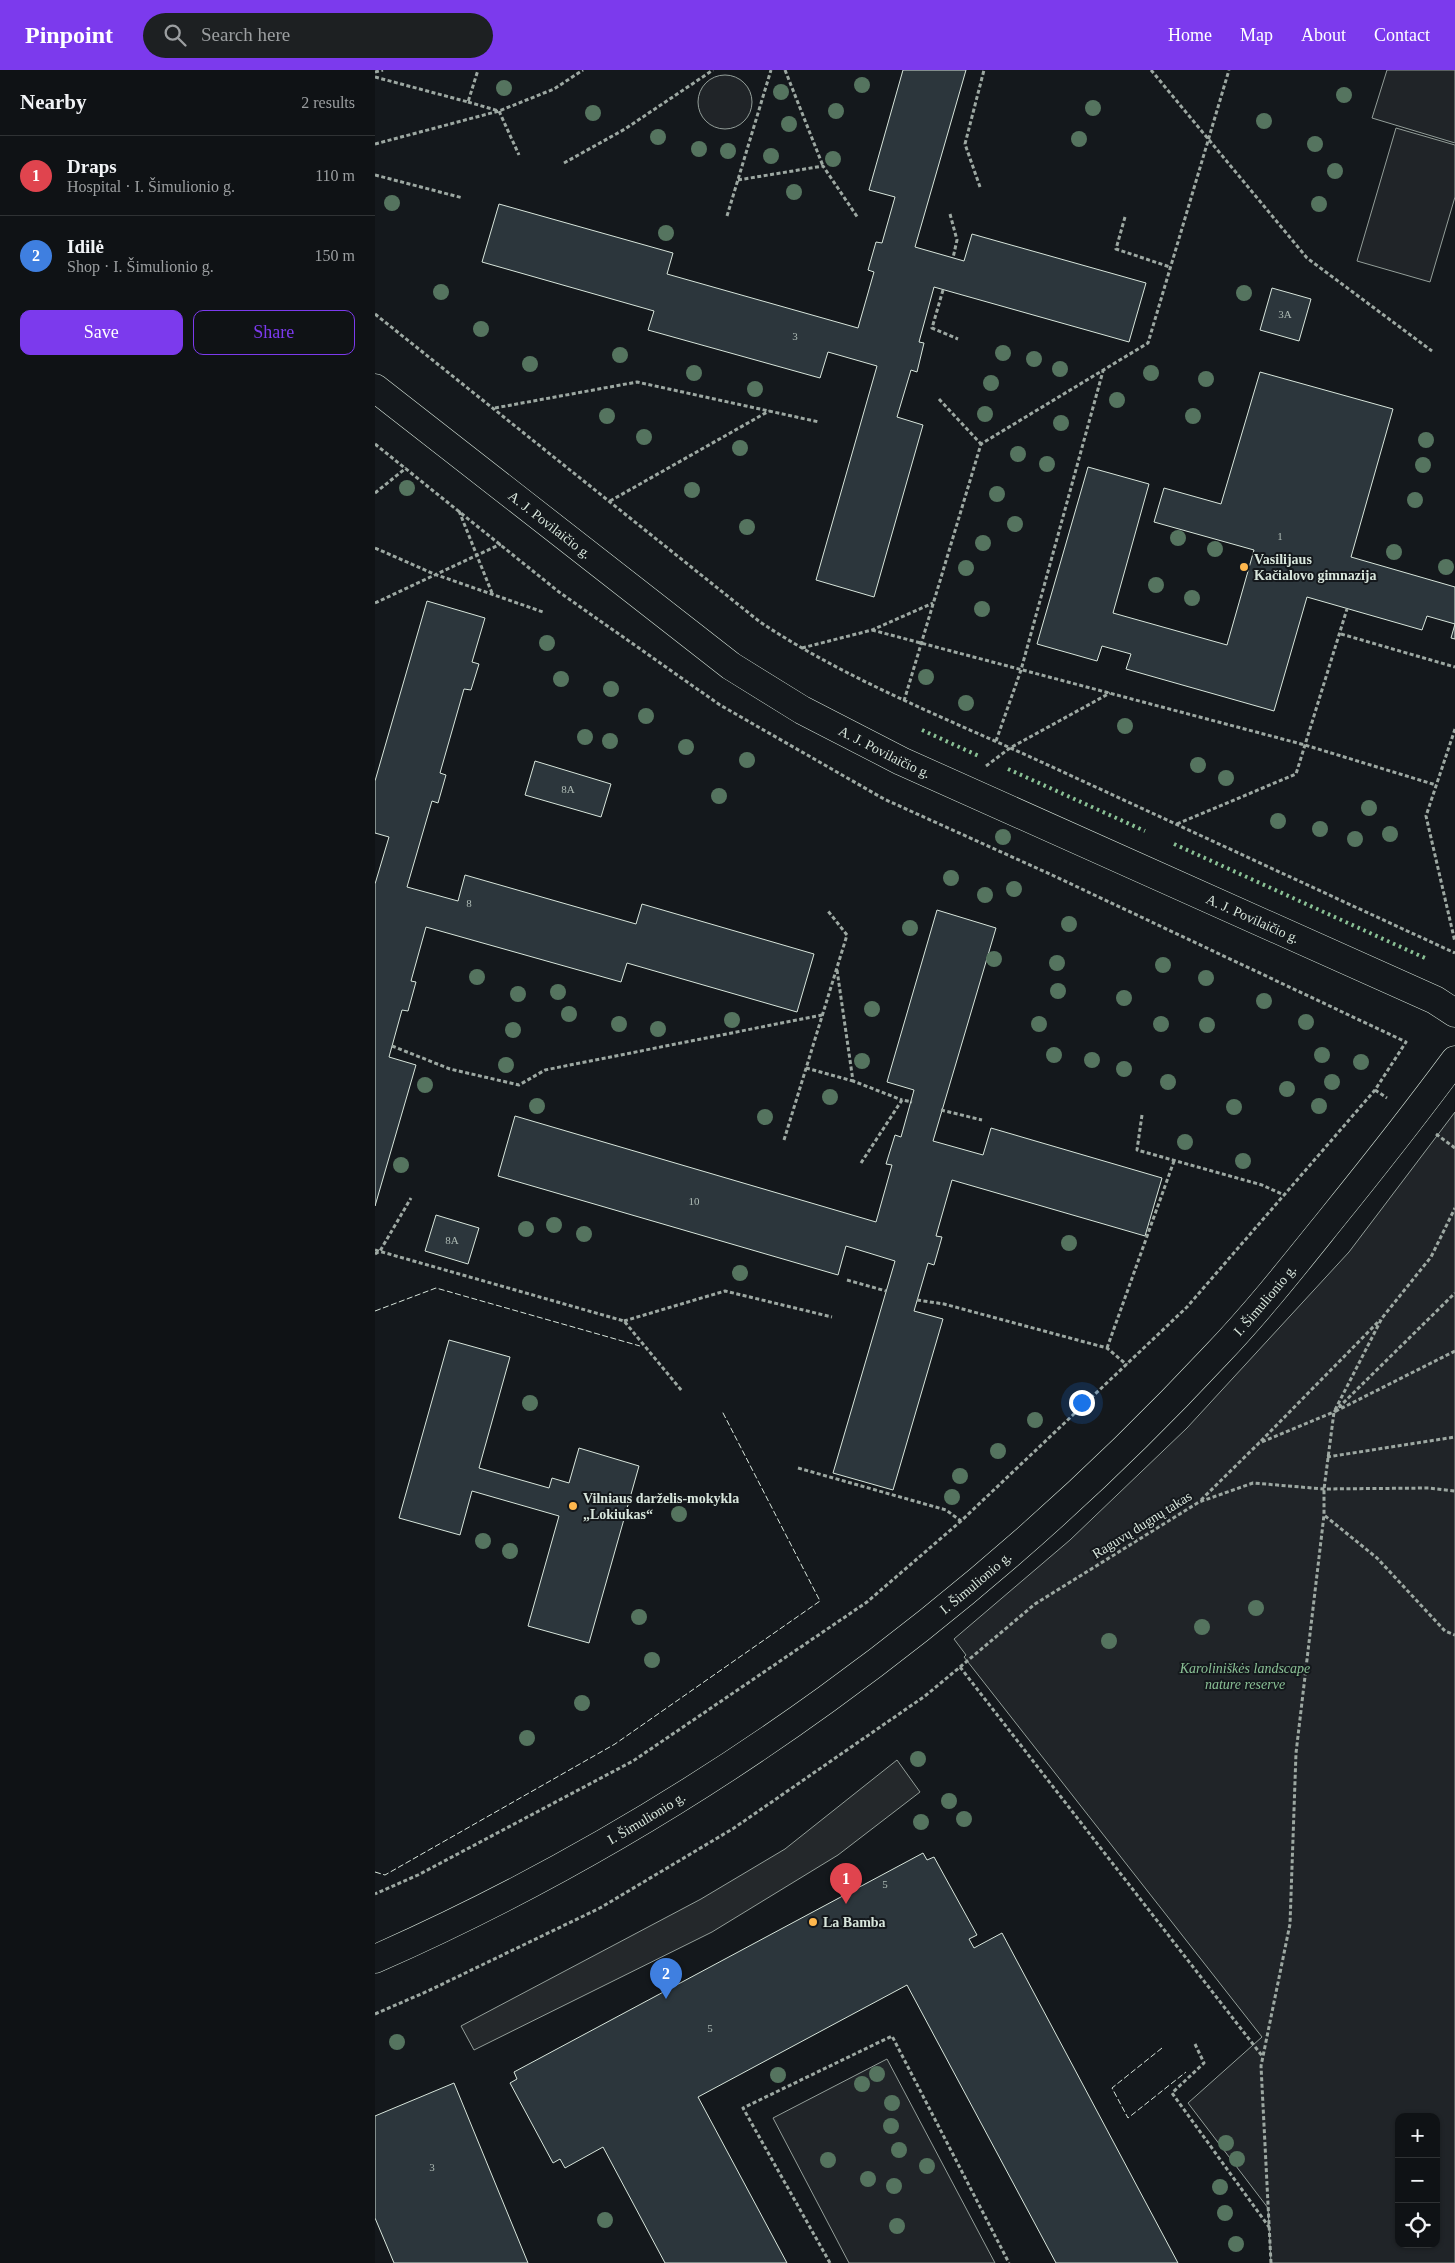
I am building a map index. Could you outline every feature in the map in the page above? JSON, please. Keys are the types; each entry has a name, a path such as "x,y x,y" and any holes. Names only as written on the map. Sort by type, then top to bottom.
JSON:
{"street":[{"name":"A. J. Povilaičio g.","path":"375,388 731,666 801,710 901,762 1425,996 1455,1013"},
{"name":"I. Šimulionio g.","path":"375,1959 527,1887 697,1787 810,1711 894,1650 1012,1553 1159,1415 1226,1345 1273,1292 1413,1117 1455,1060"}],"path":[{"path":"375,72 383,70"},
{"path":"468,102 478,70"},
{"path":"375,144 499,111 555,89 583,70"},
{"path":"564,163 625,129 713,70"},
{"path":"727,216 771,70"},
{"path":"785,70 823,166 859,218"},
{"path":"980,187 965,144 984,70"},
{"path":"1151,70 1307,258 1432,351"},
{"path":"904,702 981,444 1148,343 1229,70"},
{"path":"375,77 499,111 519,155"},
{"path":"738,180 823,166"},
{"path":"375,175 463,198"},
{"path":"951,214 957,240 953,258"},
{"path":"1125,217 1116,249 1171,267"},
{"path":"943,290 933,328 958,339"},
{"path":"375,314 760,622 802,648 904,702 997,742 1455,953"},
{"path":"997,742 1021,670 1103,370"},
{"path":"494,408 637,382 819,422"},
{"path":"939,399 981,444"},
{"path":"610,501 769,410"},
{"path":"375,493 406,468"},
{"path":"459,510 475,556 492,594"},
{"path":"375,603 501,544"},
{"path":"375,548 434,574 543,612"},
{"path":"802,648 872,630 933,603"},
{"path":"1177,824 1296,774 1341,634 1347,609"},
{"path":"872,630 1305,745 1436,785"},
{"path":"1341,634 1455,667"},
{"path":"959,787 1010,748 1110,693"},
{"path":"1455,729 1425,816 1455,942"},
{"path":"784,1140 847,935 828,911"},
{"path":"837,969 853,1081"},
{"path":"392,1046 450,1069 519,1085 545,1070 822,1015"},
{"path":"375,1894 418,1876 633,1761 867,1602 961,1521 1187,1307 1375,1090 1406,1042"},
{"path":"806,1068 853,1081 901,1100 911,1102"},
{"path":"861,1163 901,1100"},
{"path":"941,1110 982,1120"},
{"path":"1141,1115 1137,1150 1262,1185 1284,1195"},
{"path":"1442,1138 1455,1148"},
{"path":"1107,1348 1174,1161"},
{"path":"375,1254 381,1251 411,1198"},
{"path":"1199,1502 1383,1318 1431,1257 1455,1208"},
{"path":"375,1250 624,1321 725,1291 832,1317"},
{"path":"847,1280 887,1291"},
{"path":"1334,1412 1455,1293"},
{"path":"917,1300 944,1304 1107,1348 1127,1365"},
{"path":"1271,2263 1261,2066 1290,1924 1296,1753 1324,1515 1327,1457 1334,1412 1383,1318"},
{"path":"624,1321 682,1391"},
{"path":"1259,1443 1334,1412 1455,1351"},
{"path":"1327,1457 1455,1437"},
{"path":"798,1468 946,1510 961,1521"},
{"name":"Raguvų dugnų takas","path":"375,2014 428,1991 600,1908 717,1838 925,1696 1035,1604 1199,1502 1253,1483 1324,1489 1429,1488 1455,1491"},
{"path":"1324,1515 1377,1558 1445,1631 1455,1635"},
{"path":"960,1667 1263,2057"},
{"path":"830,2263 743,2108 892,2036 1009,2263"},
{"path":"1195,2044 1204,2063 1172,2093 1269,2228"}],"green space":[{"path":"1387,70 1455,70 1455,143 1372,118"},
{"path":"720,75 730,75 740,79 748,87 752,102 748,117 740,125 730,129 720,129 710,125 702,117 698,107 698,97 702,87 710,79"},
{"path":"1396,128 1455,145 1455,197 1430,282 1357,261"},
{"name":"Karoliniškės landscape nature reserve","path":"1455,1112 1455,2263 1271,2263 1268,2208 1188,2103 1262,2037 964,1657 966,1655 954,1639 1070,1540 1187,1428 1349,1252"},
{"path":"887,2059 995,2263 849,2263 773,2118"}],"shaded area":[{"path":"897,1760 920,1792 838,1855 712,1932 474,2050 461,2026 701,1899 785,1849"}],"building":[{"path":"903,70 966,70 915,247 964,261 972,234 1146,283 1129,342 934,287 919,342 924,343 917,372 911,370 897,417 923,425 874,597 816,580 877,366 828,352 820,378 648,330 654,311 482,262 499,204 673,253 667,274 858,328 874,272 868,270 876,242 882,243 895,197 869,190"},
{"path":"1272,288 1311,299 1299,341 1260,330"},
{"path":"1260,372 1393,409 1351,557 1455,587 1455,624 1427,616 1422,630 1307,597 1274,711 1126,669 1131,654 1102,646 1097,661 1037,644 1088,467 1149,484 1113,613 1227,645 1254,550 1154,522 1164,488 1221,504"},
{"path":"427,601 485,618 472,662 479,664 471,690 464,689 440,773 446,775 438,803 432,801 407,887 458,901 465,875 636,924 642,904 814,954 797,1012 627,963 621,982 426,927 411,981 416,982 408,1011 402,1010 389,1057 416,1065 375,1206 375,884 389,837 375,833 375,781"},
{"path":"1455,624 1455,639 1451,638"},
{"path":"535,761 611,784 601,817 525,795"},
{"path":"937,910 996,928 933,1141 983,1155 991,1128 1162,1178 1145,1236 952,1180 936,1236 942,1237 934,1265 928,1263 914,1311 943,1319 893,1490 833,1473 895,1261 846,1246 838,1275 498,1176 515,1116 876,1222 892,1165 886,1164 895,1135 901,1137 914,1090 887,1082"},
{"path":"436,1215 479,1228 468,1264 425,1251"},
{"path":"449,1340 510,1357 479,1468 549,1488 552,1478 569,1483 579,1448 639,1466 589,1643 528,1626 559,1516 472,1491 460,1535 399,1518"},
{"path":"923,1853 927,1860 934,1857 977,1935 969,1939 974,1948 1002,1933 1178,2263 1056,2263 907,1985 698,2097 787,2263 665,2263 603,2147 565,2168 560,2159 553,2163 510,2083 517,2079 514,2072"},
{"path":"454,2083 528,2263 394,2263 375,2218 375,2116"}],"hedge":[{"path":"922,730 981,757"},
{"path":"1008,769 1145,831"},
{"path":"1174,844 1425,958"}],"fence":[{"path":"375,1311 436,1288 640,1346"},
{"path":"375,1872 385,1875 615,1744 820,1601 722,1411"},
{"path":"1162,2048 1112,2088 1128,2118 1186,2072"}],"place":[{"name":"Vasilijaus Kačialovo gimnazija","path":"1244,567"},
{"name":"Vilniaus darželis-mokykla „Lokiukas“","path":"573,1506"},
{"name":"Draps","path":"846,1904"},
{"name":"La Bamba","path":"813,1922"},
{"name":"Idilė","path":"666,1999"}]}
